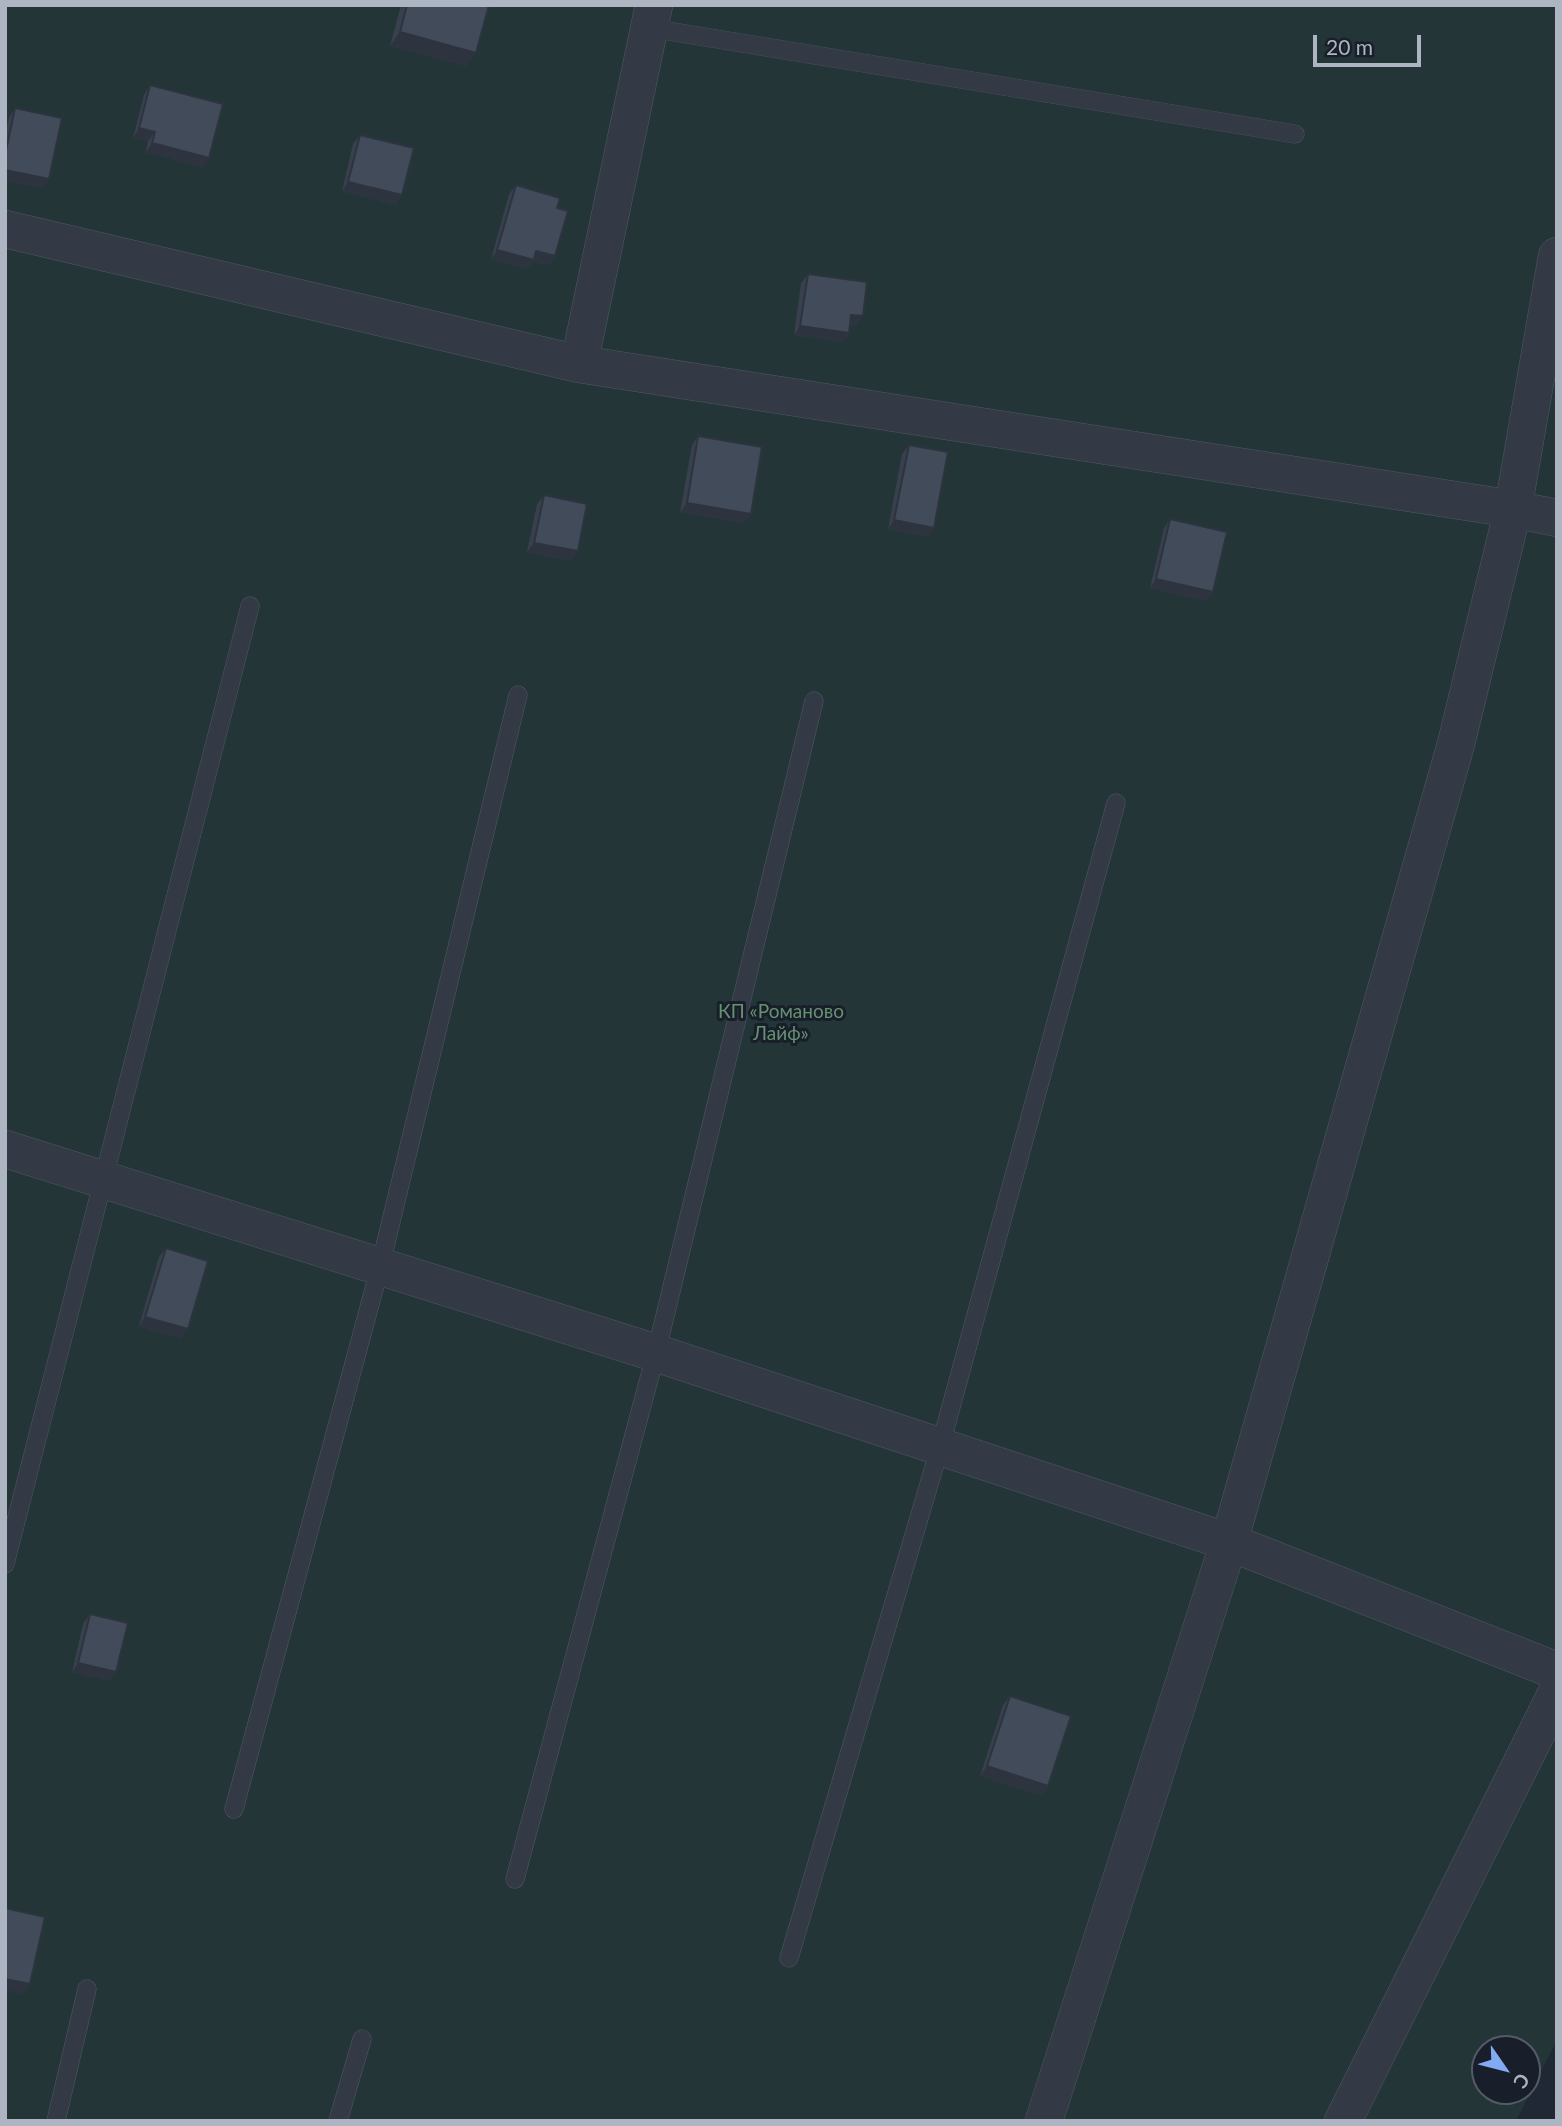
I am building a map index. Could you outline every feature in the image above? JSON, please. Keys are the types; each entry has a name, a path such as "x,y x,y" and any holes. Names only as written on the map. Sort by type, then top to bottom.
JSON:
{"street":[{"path":"579,364 652,17"},
{"path":"5,229 579,364 1557,518"},
{"path":"1044,2121 1229,1542 1456,744 1513,509 1557,257"},
{"path":"5,1150 656,1353 1229,1542 1557,1671"},
{"path":"1343,2121 1557,1692"}],"lane":[{"path":"652,17 1295,134"},
{"path":"5,1564 250,606"},
{"path":"234,1810 380,1267 518,695"},
{"path":"515,1879 656,1353 814,701"},
{"path":"789,1958 940,1447 1116,803"},
{"path":"56,2121 88,1989"},
{"path":"338,2121 362,2039"}],"green space":[{"name":"КП «Романово Лайф»","path":"5,5 1557,5 1557,2040 1541,2072 1541,2035 1471,2035 1471,2105 1524,2105 1516,2121 5,2121"}],"building":[{"path":"407,5 489,5 476,53 400,32"},
{"path":"150,85 223,104 209,158 152,143 155,132 139,128"},
{"path":"15,108 62,118 49,179 5,170 5,155"},
{"path":"360,135 414,148 402,195 348,182"},
{"path":"516,185 560,198 557,208 568,211 555,256 536,251 534,260 497,250"},
{"path":"808,274 867,282 863,316 851,315 849,333 800,326"},
{"path":"698,436 762,447 751,514 687,503"},
{"path":"909,445 948,452 934,528 894,520"},
{"path":"544,495 587,504 578,551 534,543"},
{"path":"1170,519 1227,532 1213,592 1156,579"},
{"path":"166,1248 208,1261 188,1329 145,1317"},
{"path":"90,1614 128,1623 116,1672 78,1663"},
{"path":"1010,1696 1071,1716 1048,1786 987,1766"},
{"path":"5,1908 45,1917 30,1984 5,1979"}]}
